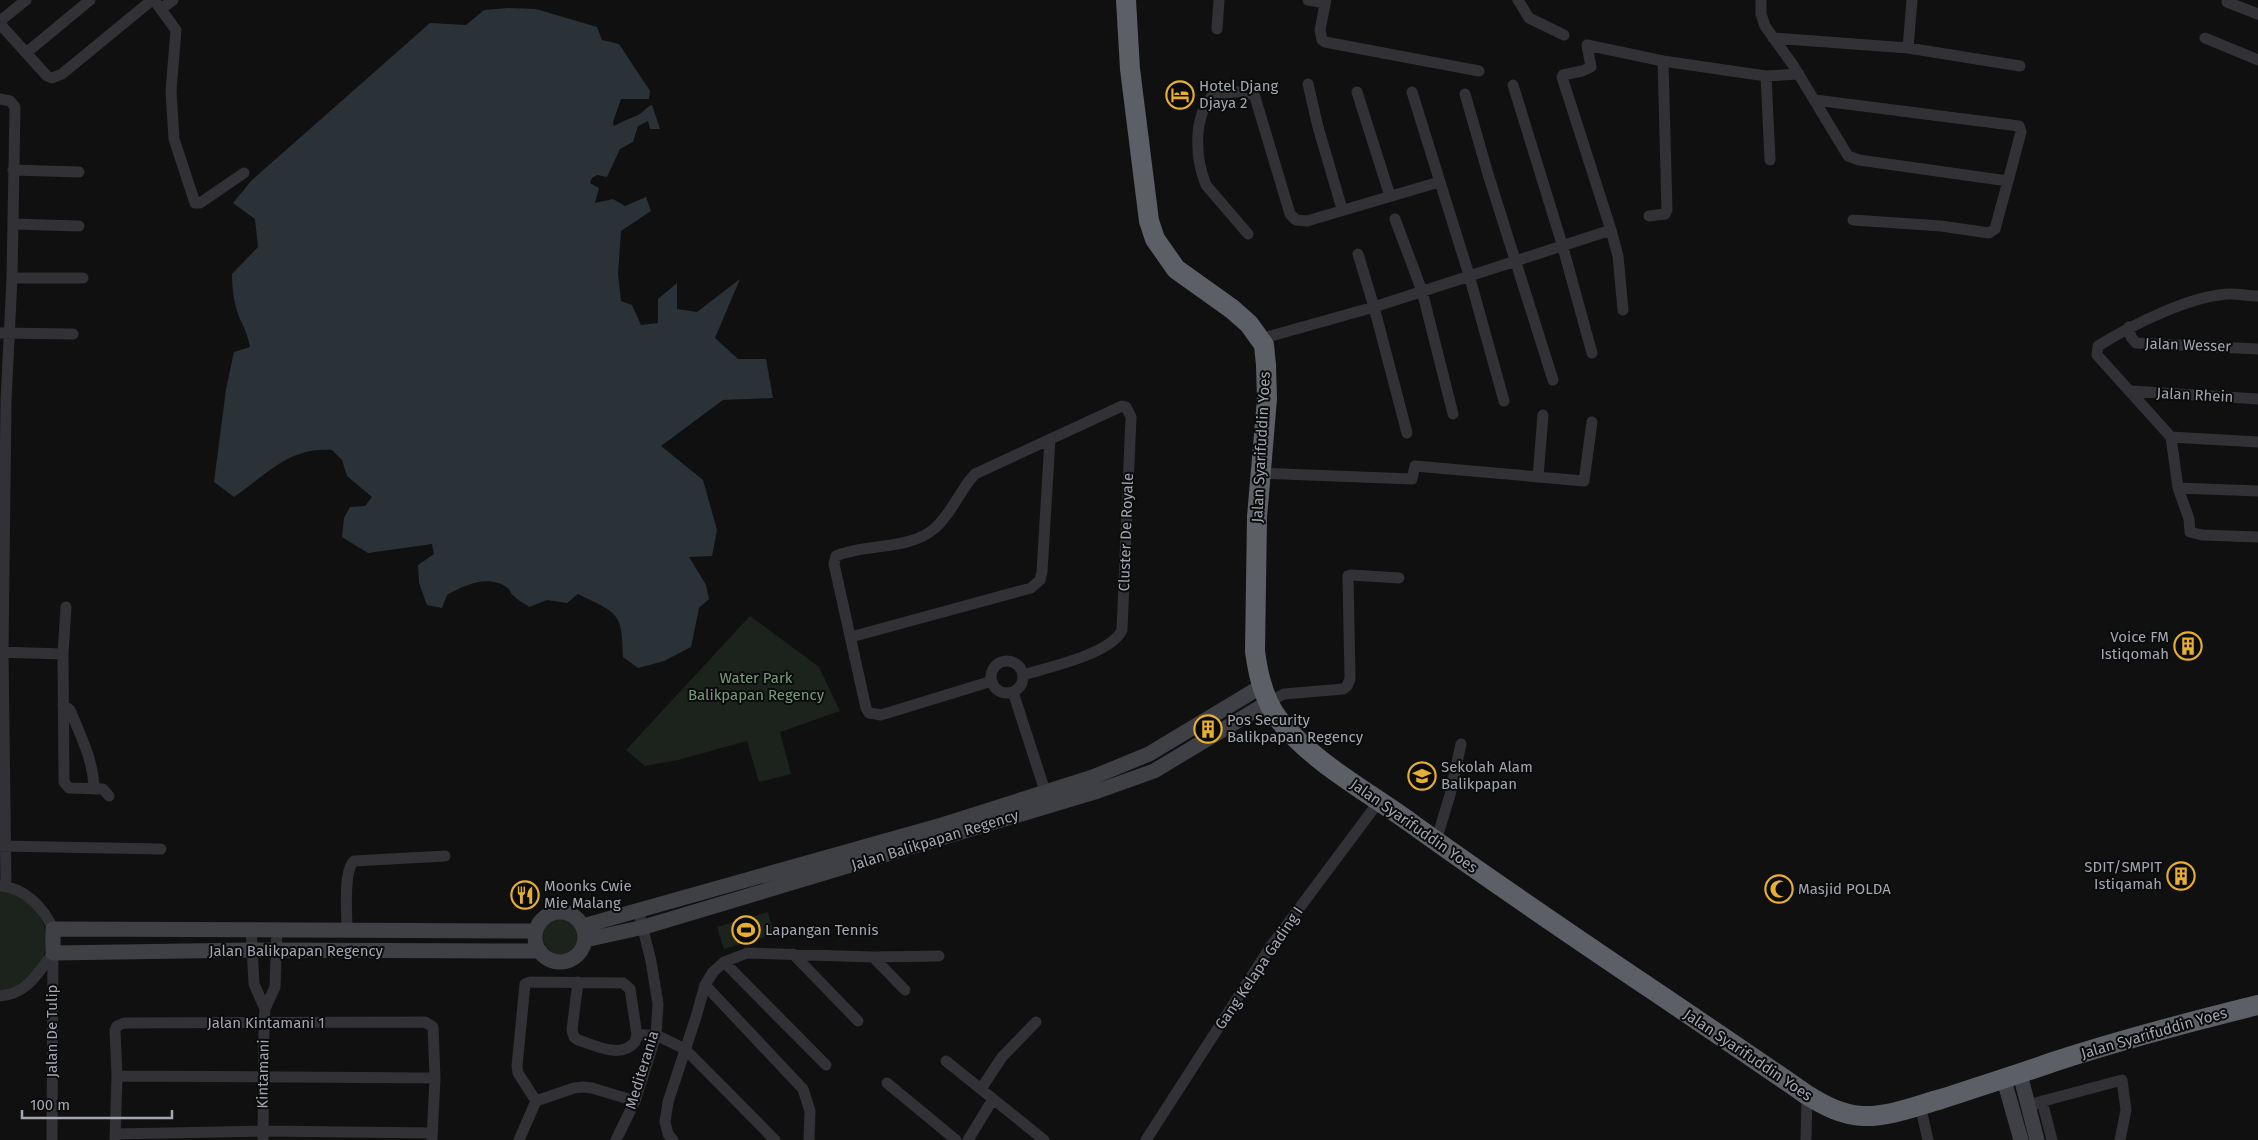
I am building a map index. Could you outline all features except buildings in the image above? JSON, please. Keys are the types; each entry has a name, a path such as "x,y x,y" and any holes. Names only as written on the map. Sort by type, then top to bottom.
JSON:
{"highway":[{"name":"Jalan Syarifuddin Yoes","path":"1126,0 1130,69 1149,221 1155,239 1166,258 1176,269 1232,309 1264,345 1266,390 1257,517 1255,651 1265,694 1279,720 1294,737 1340,775 1380,800 1556,925 1807,1095 1825,1106 1844,1113 1863,1116 1881,1115 1920,1105 2161,1029 2258,1005"}],"street":[{"path":"26,0 0,22 47,76 52,78 62,74 162,3 176,30 171,91 174,139 195,203 200,203 244,173"},
{"path":"26,53 90,0"},
{"path":"1217,28 1219,0"},
{"path":"1308,0 1325,1 1321,35 1322,40 1329,44 1479,71"},
{"path":"1518,0 1530,18 1564,35"},
{"path":"1761,0 1761,14 1764,22 1799,74 1848,156 1859,160 2008,182"},
{"path":"1908,48 1912,0"},
{"path":"2227,2 2258,14"},
{"path":"1774,38 1908,48 2020,66"},
{"path":"2205,38 2258,60"},
{"path":"1623,310 1618,256 1562,76 1591,67 1587,45 1663,61 1766,76 1799,74"},
{"path":"1648,216 1665,214 1667,210 1663,61"},
{"path":"1766,76 1770,160"},
{"path":"1308,84 1318,127 1342,210"},
{"path":"1513,85 1562,244 1592,353"},
{"path":"1248,234 1206,184 1202,176 1199,121 1202,109 1212,96 1244,92 1255,97 1290,214 1296,220 1306,221 1439,182"},
{"path":"1357,92 1390,196"},
{"path":"1412,92 1469,275 1504,401"},
{"path":"1465,94 1488,174 1554,380"},
{"path":"0,99 10,101 15,107 12,278 4,333 1,652 3,886 19,890 31,898 48,918 53,928 53,953 39,974 17,992 0,996"},
{"path":"1814,100 2019,126 2021,132 1995,229 1988,233 1941,226 1853,220"},
{"path":"14,170 79,172"},
{"path":"1395,219 1422,291 1453,414"},
{"path":"14,224 79,226"},
{"path":"1260,339 1374,307 1562,244 1611,230"},
{"path":"1358,254 1407,433"},
{"path":"12,278 83,278"},
{"path":"2258,296 2230,294 2204,298 2129,327 2098,346 2096,355 2132,391 2171,437 2178,488 2189,519 2190,532 2202,535 2258,537"},
{"name":"Jalan Wesser","path":"2129,327 2130,337 2136,343 2258,349"},
{"path":"4,333 73,334"},
{"name":"Jalan Rhein","path":"2132,391 2258,399"},
{"name":"Cluster De Royale","path":"992,681 875,716 869,713 866,708 834,564 836,556 911,540 928,534 937,527 968,481 976,474 1122,406 1126,407 1130,411 1122,630 1118,638 1097,651 1023,676"},
{"path":"1538,477 1543,415"},
{"path":"1260,473 1412,479 1415,466 1584,481 1592,422"},
{"path":"2171,437 2258,442"},
{"path":"851,638 1031,588 1036,584 1042,572 1050,439"},
{"path":"2178,488 2258,491"},
{"path":"1265,694 1343,689 1348,686 1350,678 1348,576 1399,578"},
{"path":"66,607 62,654 64,782 69,788 103,789 110,796"},
{"path":"1,652 62,654"},
{"path":"1005,661 1013,662 1020,667 1023,676 1021,686 1013,692 1000,691 992,681 992,672 997,665 1005,661"},
{"path":"1013,692 1045,791"},
{"name":"Jalan Balikpapan Regency","path":"584,933 644,927 1090,786 1265,694"},
{"path":"63,706 70,710 79,730 92,770 94,789"},
{"path":"1436,841 1450,795 1461,744"},
{"name":"Jalan Balikpapan Regency","path":"1024,806 1045,791 1090,786"},
{"name":"Gang Kelapa Gading I","path":"1146,1140 1271,946 1380,800"},
{"name":"Jalan Balikpapan Regency","path":"584,933 638,909 943,831"},
{"path":"2,846 161,849"},
{"path":"347,929 348,877 350,865 354,861 445,856"},
{"name":"Mediterania","path":"616,1140 635,1101 656,1035 658,1004 644,927 638,909"},
{"path":"540,951 535,938 536,931 544,918 558,912 572,915 584,933"},
{"name":"Jalan Balikpapan Regency","path":"53,928 536,931"},
{"path":"251,928 254,984 265,1009"},
{"path":"265,1009 276,987 277,929"},
{"name":"Jalan Balikpapan Regency","path":"53,953 251,950 540,951 556,961 569,960 580,952 584,933"},
{"name":"Jalan De Tulip","path":"52,1140 53,953"},
{"path":"673,1140 668,1134 666,1114 668,1102 705,985 713,972 724,962 747,954 939,956"},
{"path":"793,954 858,1021"},
{"path":"873,956 905,990"},
{"path":"724,962 826,1065"},
{"path":"536,1101 518,1073 517,1066 525,984 530,982 578,982 623,983 630,989 637,1035 636,1042 631,1047 617,1052 578,1040 574,1037 572,1030 578,982"},
{"path":"705,985 803,1089 810,1111 809,1140"},
{"name":"Kintamani","path":"263,1136 262,1078 265,1009"},
{"name":"Jalan Kintamani 1","path":"117,1076 115,1035 117,1026 124,1023 425,1022 433,1027 435,1078"},
{"path":"981,1089 1002,1057 1036,1022"},
{"path":"637,1035 656,1035 685,1049 776,1140"},
{"path":"946,1061 1044,1140"},
{"path":"117,1076 262,1078 435,1078 432,1137 115,1137 117,1076"},
{"path":"2012,1077 2028,1105 2037,1140"},
{"path":"2012,1077 2020,1140"},
{"path":"2028,1105 2122,1080 2126,1110 2120,1140"},
{"path":"887,1082 956,1140"},
{"path":"518,1140 536,1101 583,1087 635,1101"},
{"path":"1806,1140 1807,1095"},
{"path":"968,1140 993,1099"},
{"path":"2042,1101 2052,1140"},
{"path":"1920,1105 1928,1140"}],"green space":[{"name":"Water Park Balikpapan Regency","path":"750,616 819,667 840,711 780,732 791,774 759,782 747,741 678,760 645,766 626,750"},
{"path":"0,889 26,899 36,908 43,923 46,947 43,958 30,976 21,983 0,992"},
{"name":"Lapangan Tennis","path":"768,912 774,934 724,949 717,927"},
{"path":"562,917 575,923 581,936 575,949 562,955 549,949 543,936 549,923"}],"shaded area":[{"path":"508,8 536,9 597,27 602,40 619,44 650,91 649,99 621,99 613,122 614,126 638,115 652,105 660,129 650,129 648,121 638,126 633,142 620,149 607,177 597,175 592,178 590,183 599,188 595,203 613,199 625,206 646,197 651,211 621,231 618,274 621,301 632,305 641,325 658,323 658,299 677,283 677,309 697,312 740,279 715,338 738,359 766,359 773,398 723,400 661,446 703,480 717,530 712,556 689,557 706,585 709,599 699,608 691,647 664,661 638,668 623,657 621,631 615,616 602,606 578,594 567,603 547,600 529,607 516,598 502,584 486,581 469,584 447,595 442,608 427,605 419,583 418,565 434,554 432,544 368,553 342,537 344,518 350,507 365,506 372,497 347,476 342,460 332,450 317,450 291,457 268,471 234,497 214,482 226,389 234,352 250,347 236,306 232,274 258,247 255,219 233,203 251,181 430,23 466,25 484,10"}],"place":[{"name":"Hotel Djang Djaya 2","path":"1180,95"},
{"name":"Voice FM Istiqomah","path":"2188,646"},
{"name":"Pos Security Balikpapan Regency","path":"1208,729"},
{"name":"Sekolah Alam Balikpapan","path":"1422,776"},
{"name":"SDIT/SMPIT Istiqamah","path":"2181,876"},
{"name":"Masjid POLDA","path":"1779,889"},
{"name":"Moonks Cwie Mie Malang","path":"525,895"},
{"name":"Lapangan Tennis","path":"746,930"}]}
